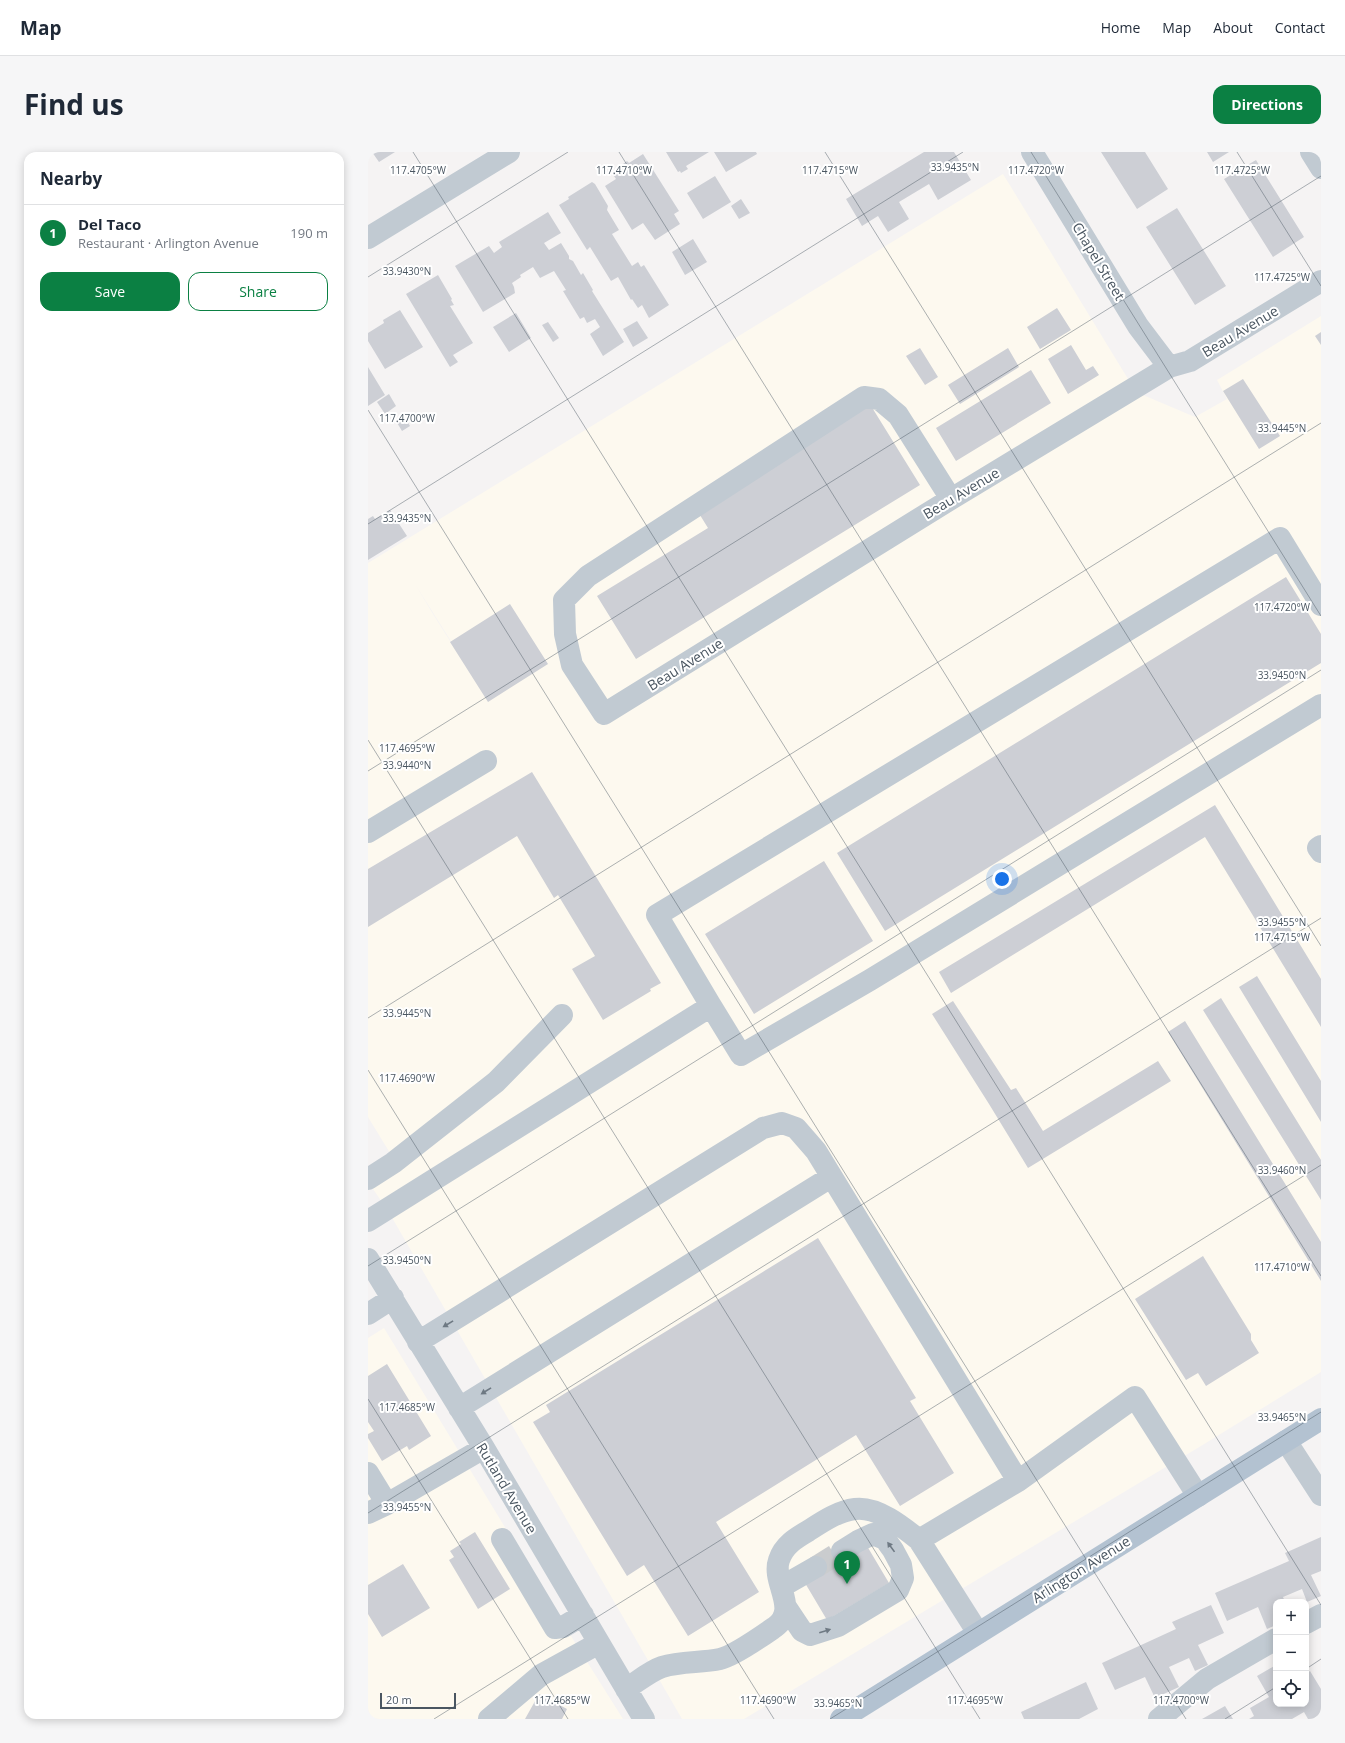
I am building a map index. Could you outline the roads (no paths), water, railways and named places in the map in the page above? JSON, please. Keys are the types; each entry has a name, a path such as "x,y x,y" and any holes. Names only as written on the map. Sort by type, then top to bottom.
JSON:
{"main road":[{"name":"Arlington Avenue","path":"841,1719 1321,1419"}],"street":[{"path":"368,238 509,152"},
{"name":"Chapel Street","path":"1032,152 1138,326 1169,367"},
{"name":"Beau Avenue","path":"951,499 898,415 879,400 864,397 588,576 564,600 565,634 572,665 604,714 951,499 1169,367 1190,361 1321,281"},
{"path":"1321,605 1280,538 657,915 741,1055 870,980 1321,705"},
{"path":"368,832 486,761"},
{"path":"1321,846 1318,848 1321,852"},
{"path":"368,1221 711,1006"},
{"path":"368,1179 393,1163 496,1082 562,1015"},
{"path":"418,1342 763,1128 782,1124 796,1128 816,1151 1018,1481"},
{"path":"459,1408 831,1177"},
{"name":"Rutland Avenue","path":"368,1259 484,1448 644,1719"},
{"path":"368,1314 393,1298"},
{"path":"919,1540 1018,1481 1135,1397 1198,1496"},
{"path":"1286,1441 1321,1495"},
{"path":"368,1513 388,1504 484,1448"},
{"path":"368,1473 388,1504"},
{"path":"842,1551 873,1534 885,1539 901,1565 903,1578 898,1590 838,1626 810,1635 802,1631 784,1597 777,1576 778,1561 784,1548 798,1537 840,1513 856,1508 869,1510 890,1519 919,1540 978,1633"},
{"path":"502,1539 555,1628 563,1627 582,1615"},
{"path":"626,1689 661,1667 720,1659 732,1654 776,1626 784,1617 784,1597 816,1567"},
{"path":"1309,1621 1321,1615"},
{"path":"1159,1719 1207,1679 1273,1641"},
{"path":"489,1719 541,1676 599,1643"}],"tunnel":[{"path":"816,1567 842,1551"}],"place":[{"name":"Del Taco","path":"847,1584"}]}
